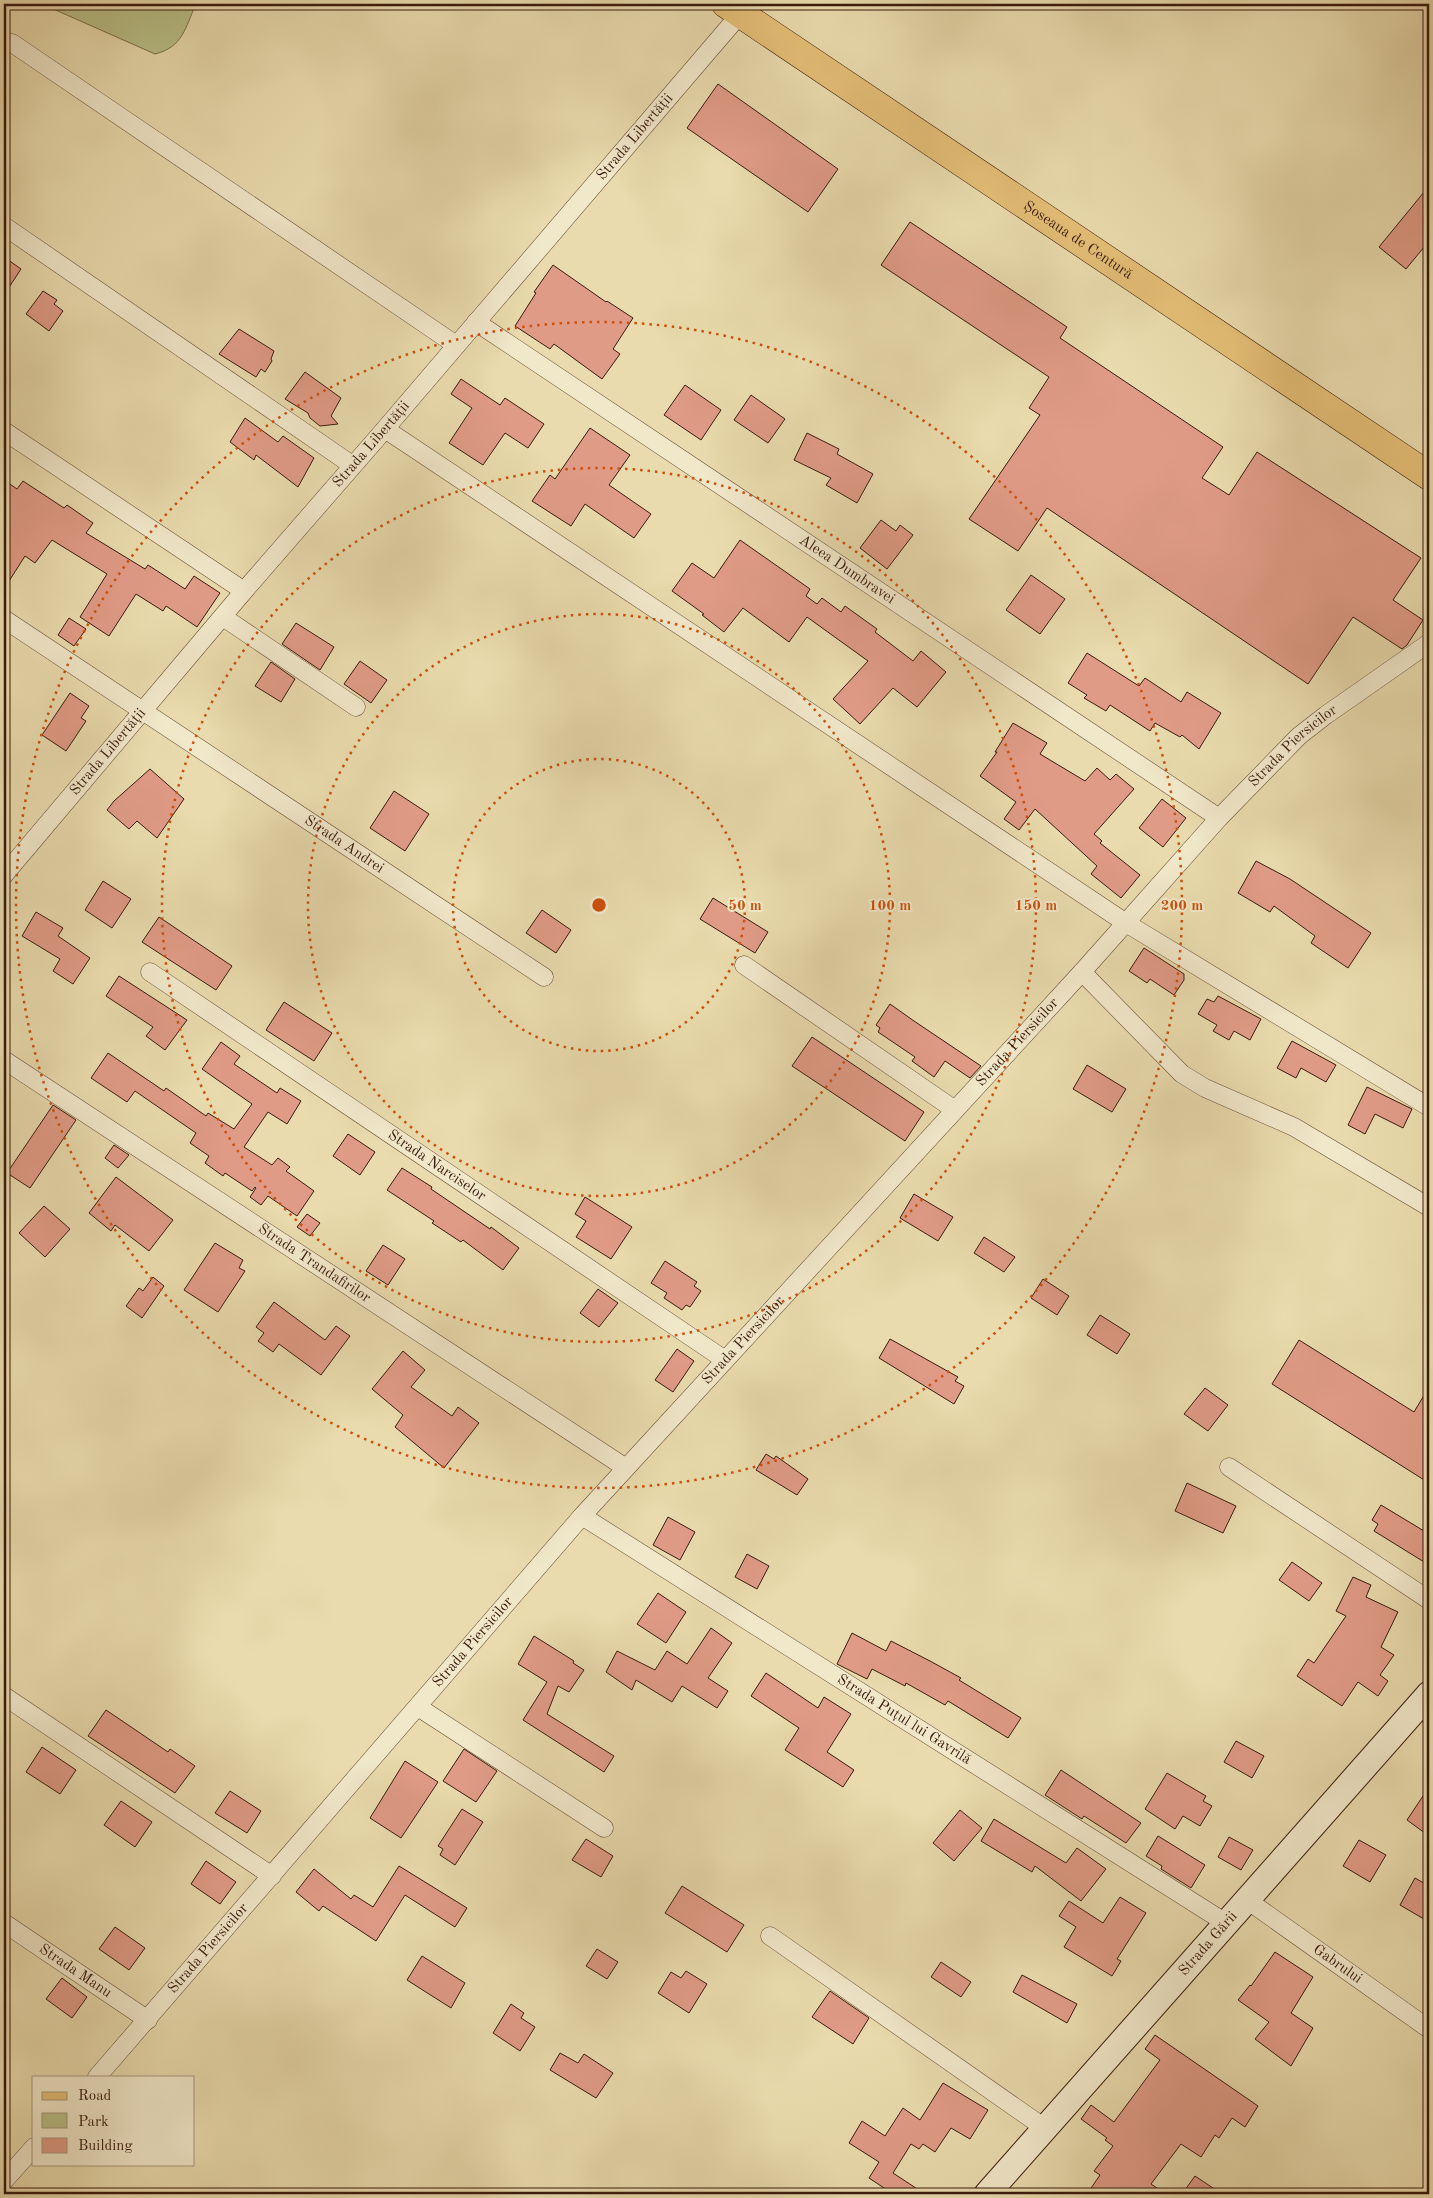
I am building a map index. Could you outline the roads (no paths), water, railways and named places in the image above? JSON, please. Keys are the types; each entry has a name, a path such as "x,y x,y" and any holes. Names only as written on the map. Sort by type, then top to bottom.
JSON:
{"main road":[{"name":"Șoseaua de Centură","path":"734,9 1429,476"},
{"name":"Strada Gării","path":"987,2194 1429,1694"}],"street":[{"name":"Strada Libertății","path":"4,875 244,591 476,322 734,9"},
{"path":"12,43 456,345"},
{"path":"4,226 352,465"},
{"name":"Aleea Dumbravei","path":"476,322 1218,818"},
{"path":"385,429 1126,923 1429,1107"},
{"path":"4,430 244,591"},
{"path":"223,617 356,707"},
{"name":"Strada Andrei","path":"4,619 544,976"},
{"name":"Strada Piersicilor","path":"98,2076 582,1516 1082,972 1218,818 1299,736 1429,644"},
{"path":"744,964 955,1110"},
{"name":"Strada Narciselor","path":"150,972 725,1360"},
{"path":"1082,972 1182,1074 1205,1088 1294,1127 1429,1208"},
{"name":"Strada Trandafirilor","path":"4,1060 626,1468"},
{"path":"1228,1467 1429,1600"},
{"name":"Strada Puțul lui Gavrilă","path":"582,1516 1226,1923"},
{"path":"4,1696 272,1876"},
{"path":"418,1707 604,1828"},
{"name":"Gabrului","path":"1247,1900 1429,2029"},
{"name":"Strada Manu","path":"4,1924 148,2020"},
{"path":"770,1936 1046,2129"},
{"path":"4,2181 32,2149"}]}
